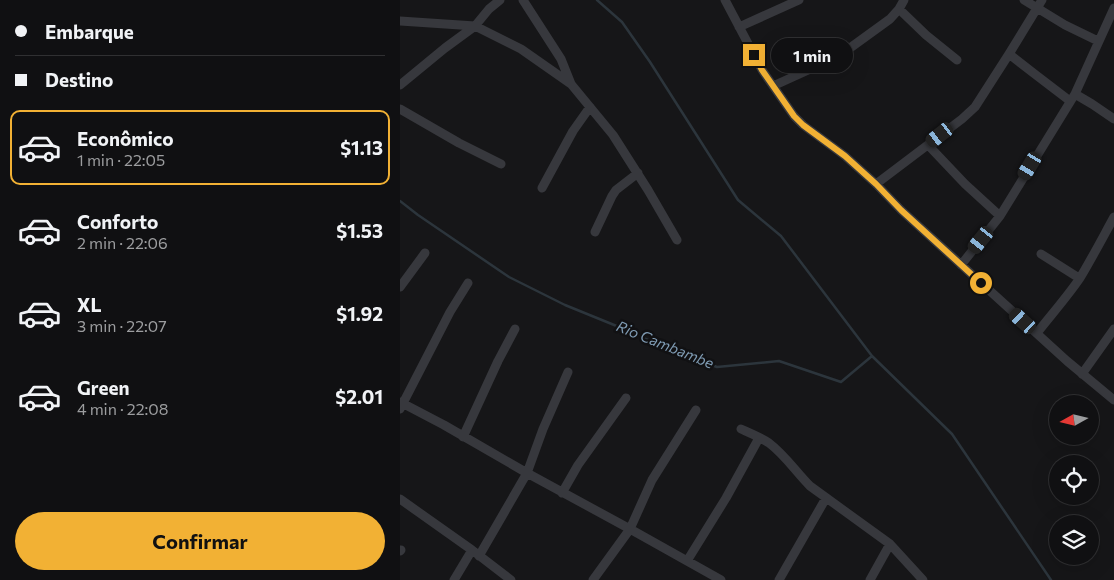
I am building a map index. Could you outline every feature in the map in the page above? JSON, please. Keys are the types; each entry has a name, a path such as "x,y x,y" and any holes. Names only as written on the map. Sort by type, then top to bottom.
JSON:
{"street":[{"path":"400,85 475,26 500,0"},
{"path":"523,0 561,59 571,84"},
{"path":"725,0 762,70 794,116 803,125 845,156 961,265 1082,374 1114,400"},
{"path":"739,27 799,0"},
{"path":"773,86 839,56 890,19 904,0"},
{"path":"1024,0 1040,4 1065,25 1098,41"},
{"path":"876,184 962,119 974,107 1040,4"},
{"path":"961,265 1000,216 1072,97 1114,8"},
{"path":"899,9 926,35 957,60"},
{"path":"400,21 475,26 521,49 571,84 613,135 638,173 677,240"},
{"path":"1009,54 1036,76 1072,97 1092,104 1114,119"},
{"path":"542,188 573,131 590,106"},
{"path":"400,109 458,143 501,164"},
{"path":"928,145 972,191 1000,216"},
{"path":"594,232 616,190 638,173"},
{"path":"1037,333 1066,298 1094,254 1114,216"},
{"path":"400,287 425,252"},
{"path":"1041,254 1079,278"},
{"path":"468,283 450,312 401,405 463,436 562,493 630,528 721,580"},
{"path":"463,436 515,329"},
{"path":"1082,374 1114,329"},
{"path":"454,580 475,553 527,473 543,429 568,372"},
{"path":"562,493 578,465 626,398"},
{"path":"593,580 630,528 652,480 696,410"},
{"path":"741,429 770,444 826,498 890,544 923,580"},
{"path":"686,561 726,498 759,438"},
{"path":"779,580 826,498"},
{"path":"400,499 511,580"},
{"path":"870,580 890,544"}],"waterway":[{"path":"597,0 622,22 650,62 738,200 781,236 872,356"},
{"name":"Rio Cambambe","path":"400,201 509,277 565,305 663,347 717,367 779,361 841,382 872,356 952,434 1051,580"}],"route":[{"path":"754,55 762,70 794,116 803,125 845,156 981,283"}]}
